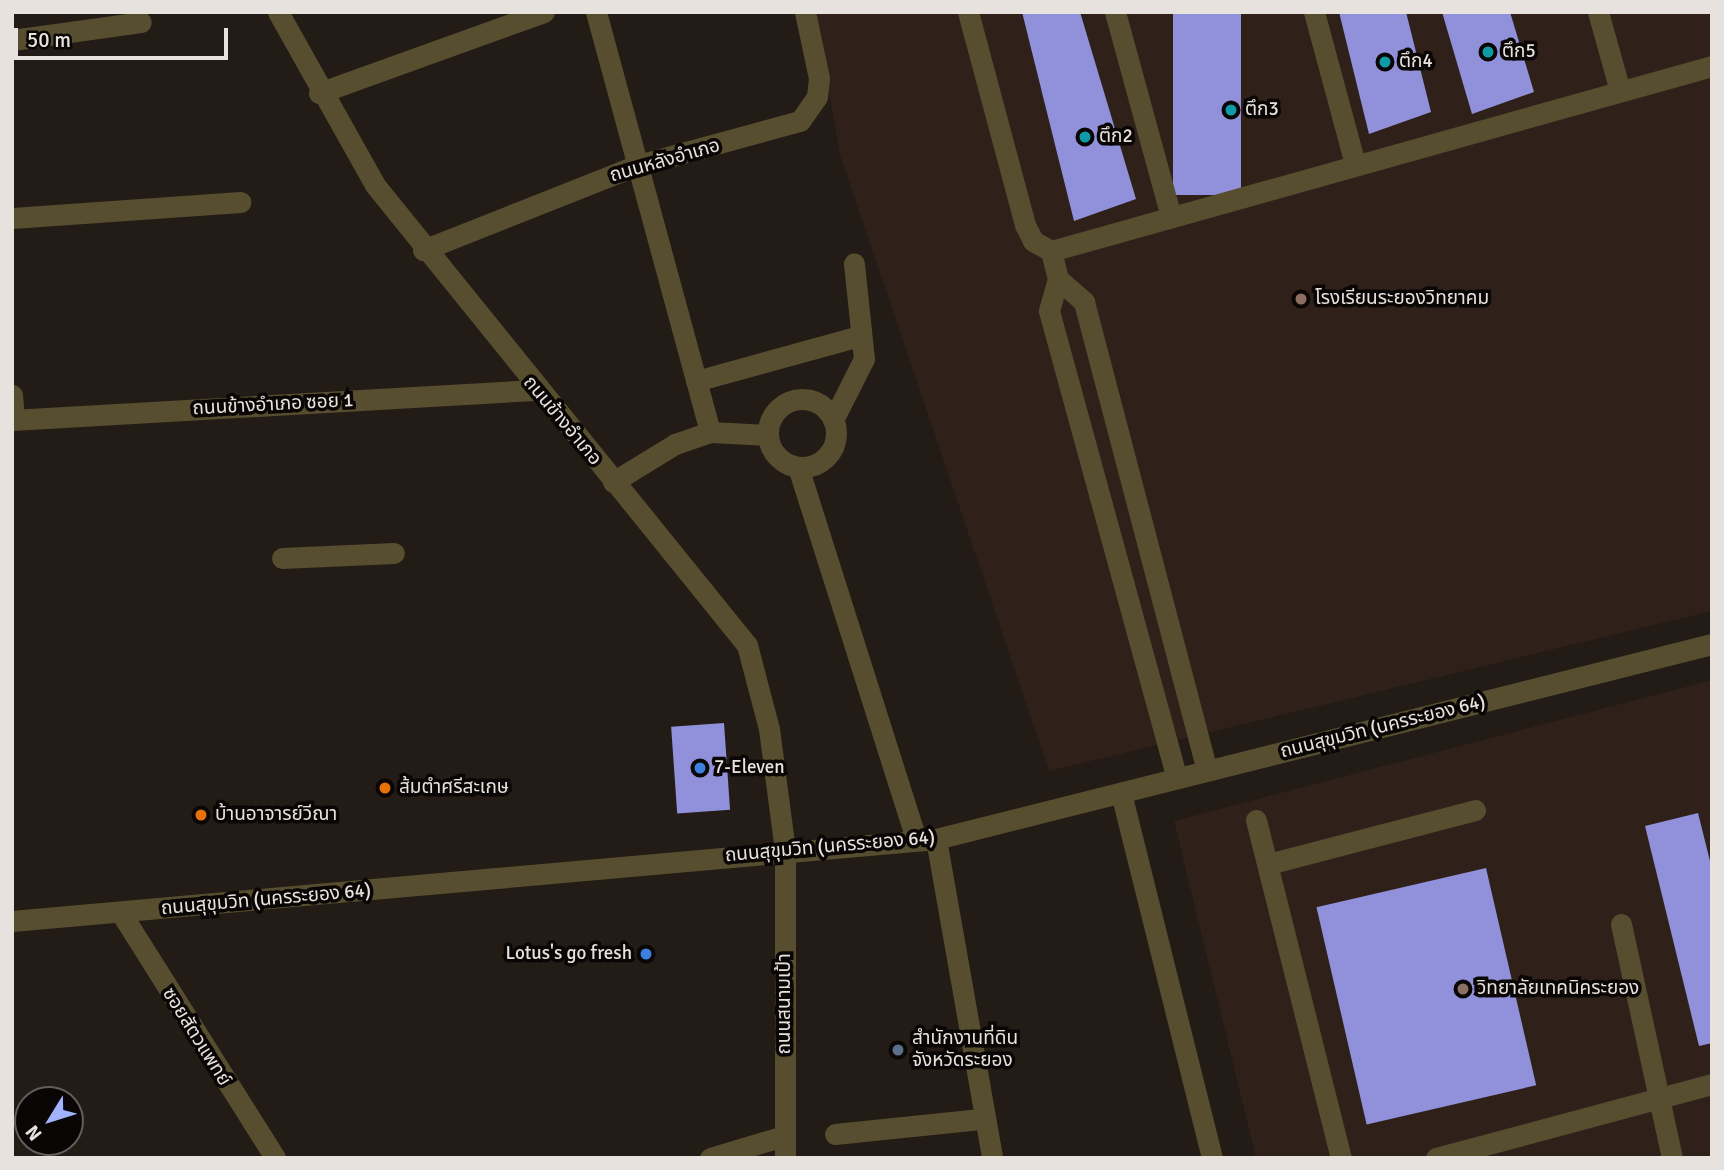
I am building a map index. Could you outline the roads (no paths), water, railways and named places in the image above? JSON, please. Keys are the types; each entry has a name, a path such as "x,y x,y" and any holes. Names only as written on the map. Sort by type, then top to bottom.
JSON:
{"street":[{"name":"ถนนข้างอำเภอ","path":"278,12 319,93 423,250 534,390 747,645 769,729 785,850"},
{"path":"319,93 544,12"},
{"path":"596,12 635,166 710,432"},
{"name":"ถนนหลังอำเภอ","path":"423,250 635,166 808,116 819,78 805,12"},
{"path":"968,12 1025,225 1033,241 1051,251 1712,66"},
{"path":"1115,12 1171,217"},
{"path":"1314,12 1355,164"},
{"path":"1598,12 1620,91"},
{"path":"12,40 141,22"},
{"path":"12,218 240,202"},
{"path":"1051,251 1058,278 1049,312 1177,778"},
{"path":"798,467 829,454 833,420 858,381 864,359 859,336 854,264"},
{"path":"1058,278 1084,302 1207,770"},
{"path":"696,381 859,336"},
{"name":"ถนนข้างอำเภอ ซอย 1","path":"13,420 534,390"},
{"path":"12,395 13,420"},
{"path":"833,420 817,403 794,400 775,413 768,435 778,457 798,467 926,840 980,1119 992,1158"},
{"path":"612,482 675,444 710,432 768,435"},
{"path":"282,558 394,552"},
{"name":"ถนนสุขุมวิท (นครระยอง 64)","path":"12,921 121,914 785,850 926,840 1711,649"},
{"path":"1121,793 1212,1158"},
{"path":"1268,864 1475,810"},
{"path":"1256,820 1341,1158"},
{"name":"ถนนสนามเป้า","path":"785,850 785,1158"},
{"name":"ซอยสัตวแพทย์","path":"121,914 275,1158"},
{"path":"1621,924 1672,1158"},
{"path":"1436,1158 1712,1084"},
{"path":"835,1134 980,1119"},
{"path":"710,1158 784,1136"}],"place":[{"name":"ตึก5","path":"1488,52"},
{"name":"ตึก4","path":"1385,62"},
{"name":"ตึก3","path":"1231,110"},
{"name":"ตึก2","path":"1085,137"},
{"name":"โรงเรียนระยองวิทยาคม","path":"1301,299"},
{"name":"7-Eleven","path":"700,768"},
{"name":"ส้มตำศรีสะเกษ","path":"385,788"},
{"name":"บ้านอาจารย์วีณา","path":"201,815"},
{"name":"Lotus's go fresh","path":"646,954"},
{"name":"วิทยาลัยเทคนิคระยอง","path":"1463,989"},
{"name":"สำนักงานที่ดิน จังหวัดระยอง","path":"898,1050"}]}
